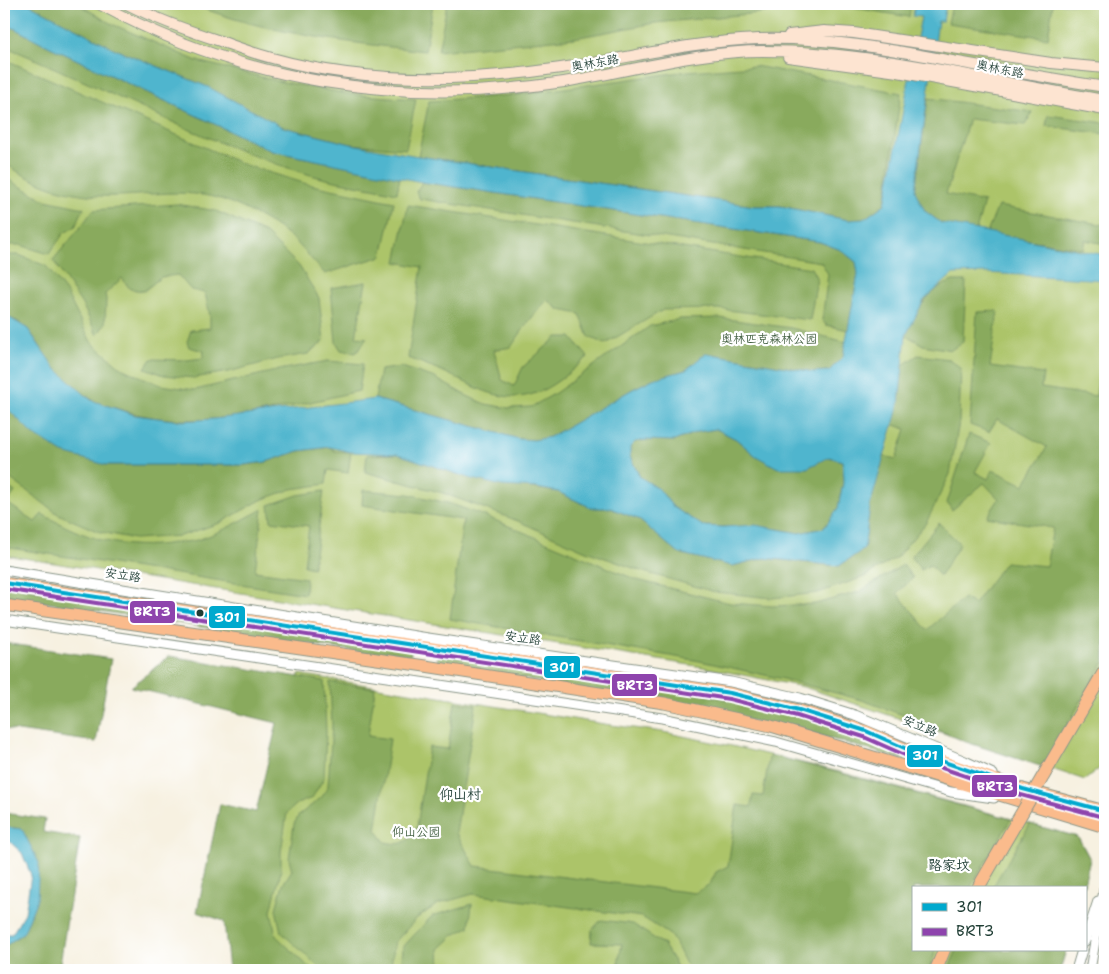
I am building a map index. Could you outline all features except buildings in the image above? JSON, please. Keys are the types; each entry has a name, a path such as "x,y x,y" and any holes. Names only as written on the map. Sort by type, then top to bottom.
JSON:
{"highway":[{"path":"979,886 1105,670"},
{"path":"936,970 943,952"}],"main road":[{"name":"奥林东路","path":"99,4 131,21 189,45 270,72 332,84 393,91 454,92 500,89 563,82 711,56 760,51 807,52 894,62 1040,90 1105,100"},
{"name":"奥林东路","path":"127,4 194,32 273,58 334,70 394,77 454,78 499,76 561,68 711,42 759,39 812,40 897,51 1105,87"},
{"path":"759,39 824,31 854,33 1051,63 1105,68"},
{"path":"760,51 806,60 898,72 1105,110"},
{"name":"安立路","path":"4,583 427,646 730,694 799,710 866,730 909,750 1022,789 1105,811"},
{"path":"4,605 395,661 664,703 771,726 1105,827"}],"street":[{"name":"安立路","path":"4,570 418,636 730,682 800,698 855,714 965,761 1022,789"},
{"path":"4,620 662,718 776,742 951,792 1019,801"},
{"path":"1086,938 1105,877"},
{"path":"1090,970 1105,884"},
{"path":"1076,970 1081,952"}],"green space":[{"name":"奥林匹克森林公园","path":"4,4 1105,4 1105,764 1085,780 804,687 702,667 4,555"},
{"path":"29,4 78,4 112,24 197,61 278,81 349,94 416,99 406,149 351,144 283,127 208,87 115,49"},
{"path":"192,4 433,4 425,51 336,40 277,30 248,23"},
{"path":"447,4 911,4 909,17 855,8 822,7 655,23 574,38 438,51"},
{"path":"952,4 1053,4 1048,38 948,23"},
{"path":"4,23 50,47 272,151 400,177 397,193 301,172 225,145 188,129 4,46"},
{"path":"4,59 245,165 307,184 394,202 382,256 325,274 287,234 247,210 217,198 180,193 103,196 73,193 44,184 16,171 4,162"},
{"path":"755,66 901,93 885,204 864,219 848,220 780,206 754,206 418,156 429,101 514,95 688,71"},
{"path":"928,98 1033,112 1025,125 969,119 946,194 984,202 976,231 941,223 925,211 915,192"},
{"path":"1048,115 1105,123 1105,134 1046,126"},
{"path":"4,177 45,200 84,208 75,227 64,233 49,254 20,245 4,245"},
{"path":"422,182 820,242 841,250 856,262 858,274 848,330 826,325 822,320 828,274 821,262 420,199 416,192"},
{"path":"177,204 216,211 265,233 299,266 319,298 324,341 308,354 194,378 164,375 145,368 151,359 187,360 203,358 204,351 189,347 187,342 191,330 210,328 210,316 205,293 191,290 178,275 161,277 144,291 130,289 122,278 105,294 105,324 97,335 83,306 53,260 93,210"},
{"path":"408,205 811,268 817,279 810,320 719,309 663,310 605,344 589,337 580,314 560,310 547,300 529,321 511,347 494,350 502,380 514,386 523,367 557,337 571,337 588,357 546,389 518,397 496,395 408,358 422,267 396,262"},
{"path":"998,206 1105,225 1105,244 1085,240 1083,249 987,233"},
{"path":"4,255 19,255 46,266 66,292 91,342 123,369 161,385 195,390 284,369 328,361 363,364 359,391 268,411 207,419 176,420 146,416 99,404 82,393 57,370 33,336 21,323 13,319 4,318"},
{"path":"953,281 966,281 963,342 951,350 923,345 906,335 919,309 929,295"},
{"path":"366,282 356,337 367,338 356,353 341,350 336,342 331,288"},
{"path":"998,311 990,367 1043,374 1041,388 1096,396 1105,333 1105,660 1043,767 966,742 911,718 862,700 783,679 700,661 450,619 463,520 362,505 363,490 408,494 448,503 485,516 637,580 730,603 772,606 815,604 859,592 903,565 913,578 897,593 927,630 964,598 974,604 1005,562 1046,566 1053,528 987,517 999,499 984,483 952,510 947,503 969,434 991,443 975,472 988,479 993,470 1024,485 1047,447 997,419 989,432 970,425 977,312"},
{"path":"720,318 791,328 846,342 843,357 829,371 814,372 706,353 686,370 653,379 550,437 534,440 519,439 375,399 380,370 402,367 435,378 485,404 509,408 531,407 554,394 650,326 680,319"},
{"path":"918,355 949,359 961,368 959,422 950,474 926,523 896,558 864,577 818,593 772,598 715,592 644,572 586,551 518,521 443,493 365,472 367,455 398,454 469,478 558,492 592,508 610,508 638,519 678,553 732,566 764,558 839,566 864,549 870,506 883,456 896,459 906,429 892,424 899,404 903,365"},
{"path":"4,405 106,465 244,465 266,462 299,451 330,447 335,451 351,452 348,473 328,470 326,484 292,489 261,500 220,523 180,536 134,539 97,531 58,514 4,474"},
{"path":"717,429 736,439 756,456 806,468 829,457 842,461 844,478 838,508 824,528 799,533 778,529 703,526 673,507 659,489 640,477 630,457 630,447 635,441 674,441 697,432"},
{"path":"4,484 15,492 7,503 35,522 42,514 74,530 105,541 121,544 155,545 197,540 222,530 263,509 255,571 306,578 305,594 4,547"},
{"path":"324,491 313,568 304,566 309,526 271,521 269,505 298,495"},
{"path":"939,523 960,544 940,576 930,565 921,570 911,557"},
{"path":"4,585 404,647 411,650 411,654 409,658 404,659 4,596"},
{"path":"4,643 111,659 96,742 4,729"},
{"path":"440,655 629,681 769,708 844,729 928,764 928,767 797,729 438,663 437,658"},
{"path":"169,656 324,681 326,733 324,778 312,798 297,804 287,813 281,852 281,871 271,911 276,936 312,970 229,970 224,921 197,912 220,804 256,812 277,723 131,687"},
{"name":"仰山公园","path":"299,674 663,732 732,746 840,772 1078,837 1090,859 1083,886 912,886 912,952 1065,952 1060,970 248,970"},
{"path":"330,682 375,688 368,736 390,739 376,830 385,842 396,844 407,840 417,827 429,747 448,749 455,702 476,705 456,833 475,866 695,893 710,884 716,872 728,866 737,805 751,807 753,795 763,796 769,757 775,756 1011,819 971,886 912,886 912,952 935,952 929,970 689,970 670,935 642,917 473,894 438,904 417,918 395,942 390,970 321,969 281,932 276,909 283,884 292,870 289,859 294,824 299,815 322,797 328,786 332,725"},
{"path":"4,813 45,819 43,832 80,838 59,970 4,970 4,947 24,932 37,899 22,829 4,827"},
{"path":"1030,824 1078,837 1090,859 1083,886 993,886"},
{"path":"472,904 469,927 454,935 439,949 440,965 438,970 401,970 403,947 432,916"},
{"path":"601,920 633,924 664,945 679,970 642,970 641,967 618,964 622,944 591,943 592,930"},
{"path":"956,952 1065,952 1060,970 948,970"}],"water":[{"path":"4,4 29,4 115,49 208,87 283,127 351,144 418,156 754,206 780,206 848,220 864,219 885,204 921,17 913,16 915,4 946,4 943,21 938,21 915,191 925,211 941,223 1105,255 1105,280 987,273 953,274 924,300 906,335 899,404 870,506 864,549 839,566 764,558 732,566 678,553 638,519 610,508 592,508 558,492 537,488 502,486 469,478 398,454 351,452 330,447 299,451 266,462 244,465 106,465 63,453 33,434 4,405 4,318 10,318 28,329 54,367 91,400 135,415 181,421 214,419 375,399 519,439 534,440 550,437 653,379 686,370 706,353 814,372 829,371 843,357 858,274 856,262 841,250 820,242 422,182 272,151 50,47 4,23","holes":["716,429 736,439 756,456 778,468 807,468 829,457 842,461 844,478 838,508 824,528 799,533 755,525 703,526 673,507 659,489 640,477 630,457 630,447 635,442 646,440 674,441 697,432"]},
{"path":"4,827 22,829 39,863 37,899 24,932 4,947 4,934 12,934 25,913 31,875 22,853 8,840 4,840"}],"transit line":[{"name":"301","path":"4,583 730,693 799,710 866,731 909,750 1023,789 1105,811"},
{"name":"BRT3","path":"4,589 729,699 797,716 864,737 907,756 1021,795 1103,817"}],"district":[{"name":"仰山村","path":"460,794"},
{"name":"路家坟","path":"949,865"}]}
